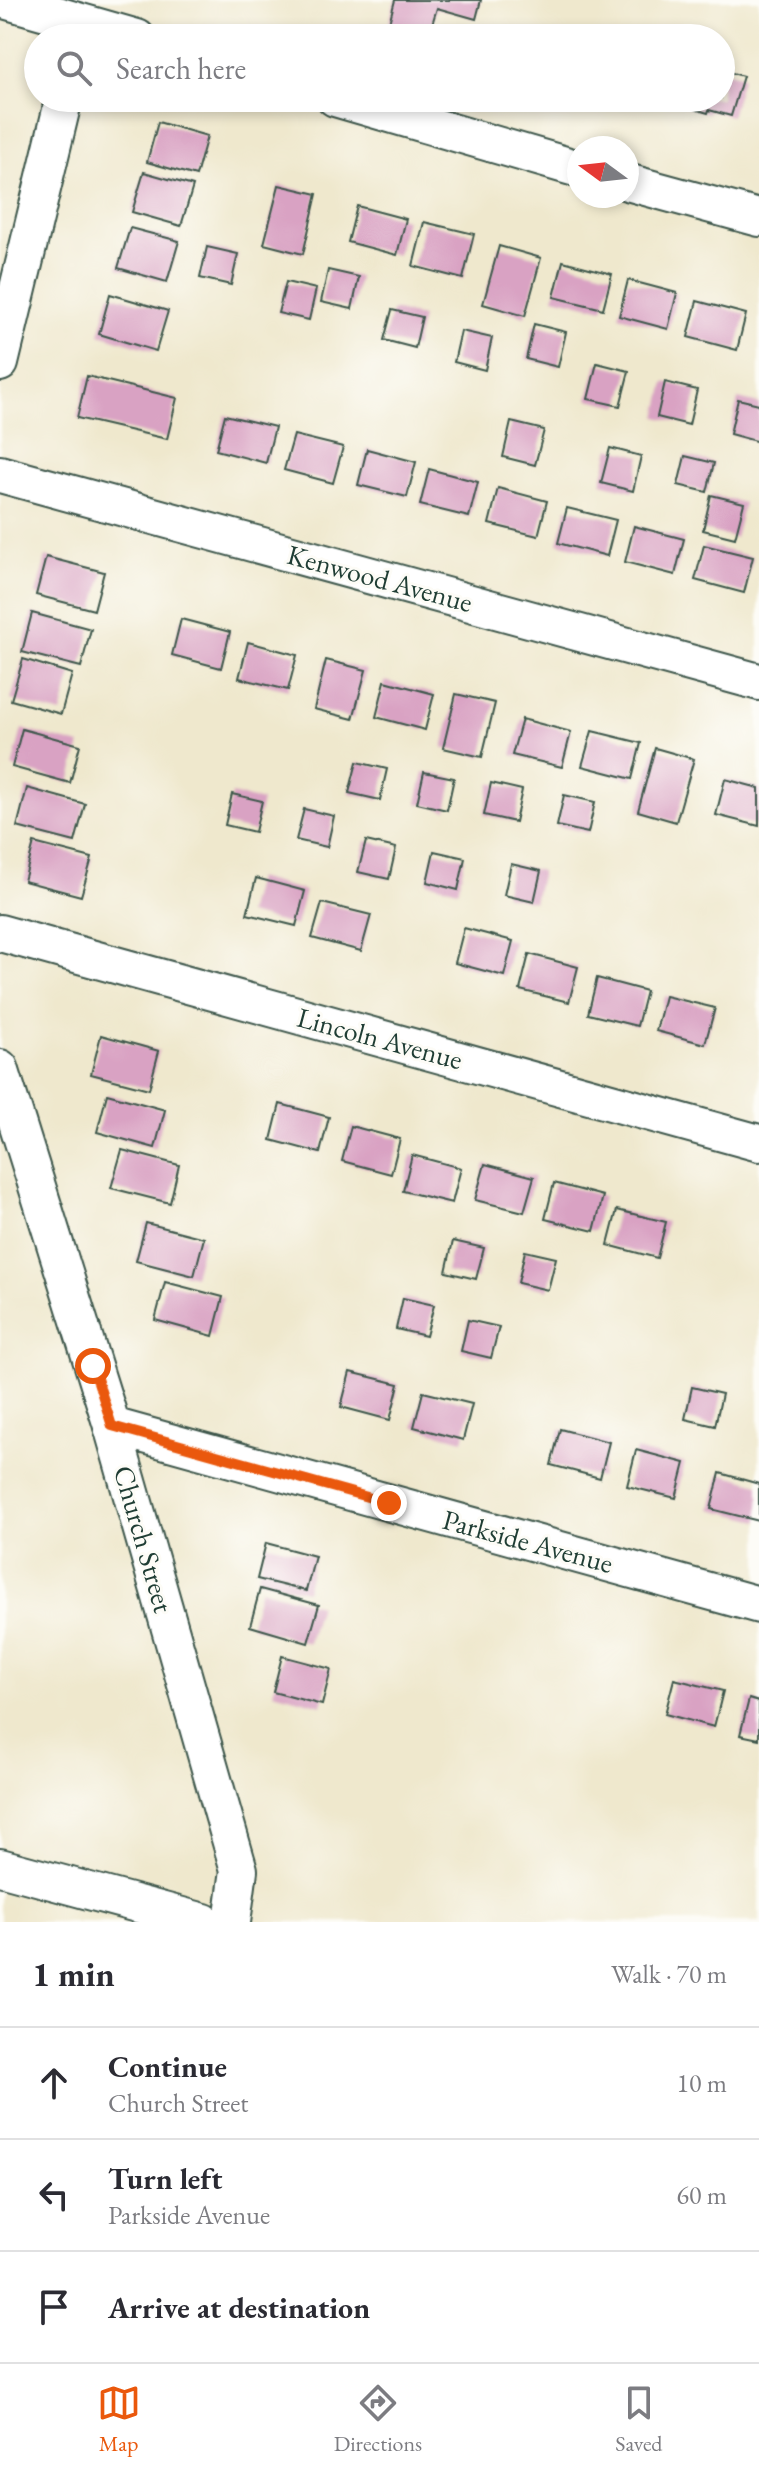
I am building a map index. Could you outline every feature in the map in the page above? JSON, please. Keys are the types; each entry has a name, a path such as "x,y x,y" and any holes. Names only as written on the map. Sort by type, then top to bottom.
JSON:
{"street":[{"path":"4,0 83,20"},
{"path":"0,363 16,227 59,112"},
{"path":"383,112 567,166"},
{"path":"639,185 759,218"},
{"name":"Kenwood Avenue","path":"0,474 759,682"},
{"name":"Lincoln Avenue","path":"0,933 759,1143"},
{"name":"Church Street","path":"0,1068 112,1426 239,1870 232,1922"},
{"name":"Parkside Avenue","path":"112,1426 759,1605"},
{"path":"0,1867 204,1922"}],"building":[{"path":"395,0 481,0 476,19 437,8 432,24 389,23"},
{"path":"735,74 743,76 735,103"},
{"path":"158,122 207,136 196,176 147,162"},
{"path":"144,172 193,186 181,226 132,212"},
{"path":"279,185 317,194 303,254 264,244"},
{"path":"357,206 406,219 397,255 348,242"},
{"path":"424,222 474,234 463,279 413,266"},
{"path":"130,228 179,241 167,282 118,268"},
{"path":"499,246 541,258 525,316 483,304"},
{"path":"207,247 238,254 231,285 200,278"},
{"path":"563,261 612,274 603,309 554,297"},
{"path":"328,270 359,277 352,309 321,302"},
{"path":"628,280 677,293 668,329 619,316"},
{"path":"286,282 316,289 309,320 278,313"},
{"path":"110,294 168,311 156,351 99,334"},
{"path":"697,301 746,314 737,350 688,337"},
{"path":"392,310 422,317 415,348 384,340"},
{"path":"534,324 566,332 558,367 526,359"},
{"path":"461,331 492,338 485,370 454,362"},
{"path":"597,363 629,371 620,406 588,399"},
{"path":"87,376 177,398 167,439 77,418"},
{"path":"665,382 697,390 689,425 657,417"},
{"path":"738,399 759,404 759,442 730,434"},
{"path":"225,415 275,427 266,463 216,450"},
{"path":"511,422 544,430 535,465 503,457"},
{"path":"294,435 343,447 333,483 284,470"},
{"path":"610,448 641,456 633,491 601,483"},
{"path":"367,449 416,462 407,497 358,485"},
{"path":"685,456 714,463 707,492 678,485"},
{"path":"429,469 478,482 469,517 420,505"},
{"path":"498,488 547,501 538,536 489,524"},
{"path":"711,495 744,503 735,538 703,530"},
{"path":"567,508 616,520 607,556 558,543"},
{"path":"634,526 684,539 675,575 625,562"},
{"path":"704,545 753,557 744,593 695,580"},
{"path":"46,557 104,572 94,610 36,595"},
{"path":"32,613 91,629 81,667 22,652"},
{"path":"181,619 230,632 221,668 172,655"},
{"path":"248,642 297,655 288,690 239,678"},
{"path":"23,659 72,674 61,714 11,700"},
{"path":"326,660 366,670 353,719 314,709"},
{"path":"385,681 434,694 425,730 376,717"},
{"path":"456,694 495,703 482,757 443,748"},
{"path":"522,719 571,732 562,767 512,755"},
{"path":"22,729 80,745 70,783 12,767"},
{"path":"592,731 641,743 632,779 582,766"},
{"path":"655,748 694,759 676,822 638,811"},
{"path":"357,762 387,769 380,800 349,793"},
{"path":"424,772 454,778 447,810 417,803"},
{"path":"725,779 759,788 759,826 716,815"},
{"path":"491,783 522,790 515,822 484,815"},
{"path":"27,788 85,804 75,842 17,827"},
{"path":"232,794 262,801 255,832 225,825"},
{"path":"564,795 595,802 588,833 557,826"},
{"path":"304,809 334,816 327,847 296,840"},
{"path":"366,841 396,848 389,879 358,872"},
{"path":"34,843 92,858 81,896 24,881"},
{"path":"434,851 465,858 458,890 427,882"},
{"path":"511,864 541,871 534,902 504,895"},
{"path":"256,878 305,891 296,926 247,914"},
{"path":"322,903 371,915 361,951 312,938"},
{"path":"464,928 513,941 504,976 455,963"},
{"path":"529,954 578,967 569,1002 520,990"},
{"path":"597,978 646,991 637,1026 588,1014"},
{"path":"665,996 715,1008 705,1044 656,1031"},
{"path":"101,1035 159,1051 149,1089 91,1074"},
{"path":"107,1094 165,1110 155,1148 97,1132"},
{"path":"280,1104 329,1117 320,1153 271,1140"},
{"path":"351,1126 400,1139 391,1174 342,1161"},
{"path":"122,1150 179,1165 170,1203 111,1188"},
{"path":"412,1155 461,1168 452,1203 403,1191"},
{"path":"485,1164 534,1177 524,1212 475,1200"},
{"path":"554,1183 603,1196 594,1231 545,1219"},
{"path":"617,1210 666,1222 657,1258 608,1245"},
{"path":"146,1223 204,1238 194,1276 136,1261"},
{"path":"453,1241 484,1248 476,1279 446,1272"},
{"path":"525,1251 556,1258 548,1290 518,1283"},
{"path":"165,1282 223,1297 213,1336 155,1320"},
{"path":"403,1298 434,1305 426,1336 396,1329"},
{"path":"468,1320 499,1327 491,1358 461,1351"},
{"path":"350,1372 399,1384 390,1420 341,1407"},
{"path":"692,1387 722,1394 715,1426 685,1419"},
{"path":"423,1392 472,1404 463,1440 414,1427"},
{"path":"560,1429 609,1442 600,1478 551,1465"},
{"path":"636,1450 685,1463 676,1498 627,1486"},
{"path":"720,1473 759,1484 759,1521 711,1509"},
{"path":"266,1543 315,1556 306,1591 257,1579"},
{"path":"260,1589 319,1605 308,1643 250,1626"},
{"path":"282,1656 331,1669 322,1705 273,1692"},
{"path":"674,1679 723,1691 714,1727 665,1714"},
{"path":"749,1699 759,1702 759,1739 740,1735"}],"route":[{"path":"93,1366 112,1426 389,1503"}]}
